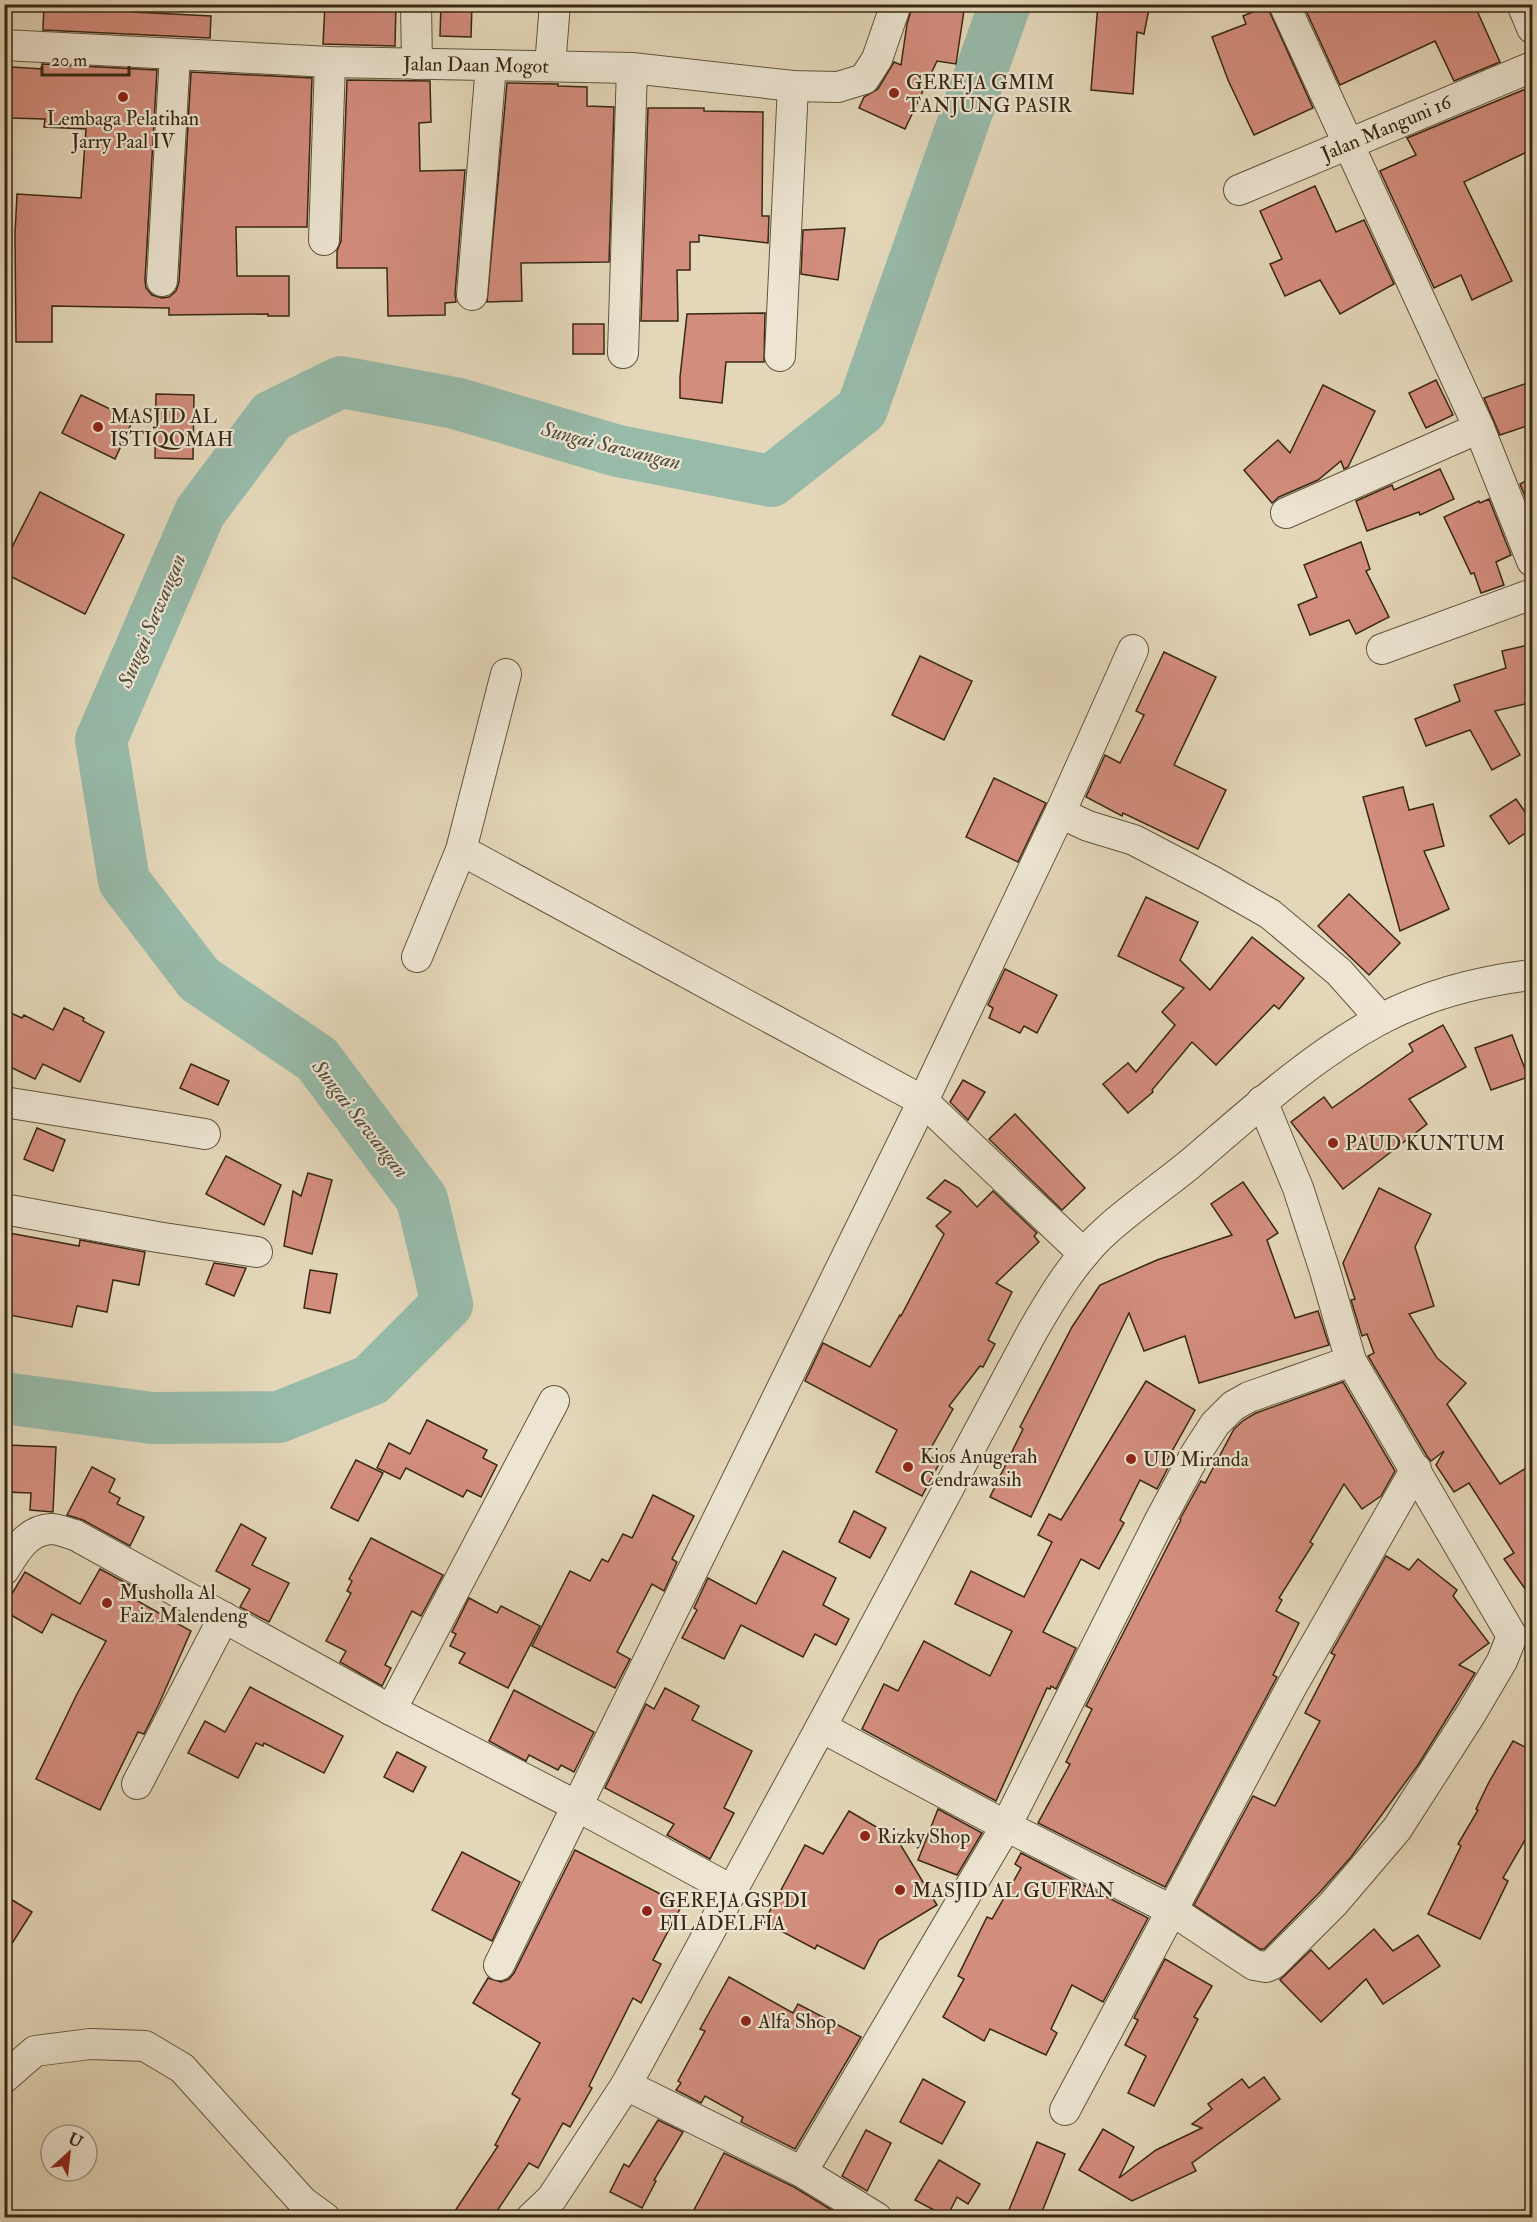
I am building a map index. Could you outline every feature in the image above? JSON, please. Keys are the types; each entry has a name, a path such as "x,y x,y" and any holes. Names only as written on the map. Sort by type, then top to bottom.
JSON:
{"street":[{"path":"416,4 417,64"},
{"path":"550,66 555,4"},
{"name":"Jalan Daan Mogot","path":"4,45 330,62 632,68 793,86 838,87 864,79 877,59 896,4"},
{"path":"1284,4 1479,428 1533,561"},
{"path":"1522,4 1533,28"},
{"path":"162,281 175,55"},
{"path":"324,240 330,62"},
{"path":"472,295 491,65"},
{"name":"Jalan Manguni 16","path":"1239,190 1533,67"},
{"path":"623,353 632,68"},
{"path":"780,356 793,86"},
{"path":"1286,513 1479,428"},
{"path":"1382,649 1533,594"},
{"path":"499,1965 923,1101 1060,813 1133,650"},
{"path":"417,957 461,850 506,675"},
{"path":"1060,813 1088,826 1134,840 1270,914 1339,972 1382,1019"},
{"path":"461,850 923,1101 1084,1254"},
{"path":"531,2217 552,2198 626,2085 733,1891 1030,1334 1084,1254 1108,1229 1190,1164 1262,1101 1310,1065 1382,1019 1462,987 1533,975"},
{"path":"821,1727 1006,1826 1173,1911 1254,1965 1266,1967 1274,1964 1333,1904 1397,1829 1502,1661 1522,1633 1416,1469 1351,1361 1298,1188 1262,1101"},
{"path":"4,1102 205,1134"},
{"path":"4,1209 157,1237 257,1252"},
{"path":"802,2172 1006,1826 1160,1520 1195,1455 1215,1424 1233,1406 1249,1397 1351,1361"},
{"path":"391,1710 554,1401"},
{"path":"1065,2110 1293,1684 1416,1469"},
{"path":"4,1528 37,1532 51,1529 75,1534 391,1710 577,1806 733,1891"},
{"path":"4,1570 23,1541 37,1532"},
{"path":"137,1784 224,1617"},
{"path":"4,2078 35,2051 90,2044 145,2046 182,2068 303,2202 325,2217"},
{"path":"626,2085 802,2172 876,2217"}],"building":[{"path":"44,4 133,4 133,12 211,16 210,38 43,30"},
{"path":"325,4 396,4 395,46 323,44"},
{"path":"441,4 472,4 471,37 440,36"},
{"path":"913,4 965,4 956,64 937,61 905,129 859,108 864,97 878,89 894,62 901,65 907,24"},
{"path":"1098,4 1150,4 1144,34 1137,32 1133,94 1091,90"},
{"path":"1303,4 1474,4 1500,62 1454,81 1435,41 1340,85"},
{"path":"1267,6 1313,108 1254,135 1228,80 1212,37 1246,24 1243,16"},
{"path":"42,64 157,70 145,280 146,288 152,295 162,298 169,297 176,291 179,282 191,72 312,78 307,227 236,227 237,276 289,276 289,316 268,316 268,314 169,315 169,308 52,306 52,342 16,342 17,194 81,198 86,129 44,127 45,119 10,118 12,67 42,69"},
{"path":"347,80 430,81 431,122 419,123 420,171 465,170 456,302 445,303 445,315 388,316 387,268 337,268 337,251 341,241"},
{"path":"507,83 587,87 587,106 614,107 609,262 521,263 522,301 487,302"},
{"path":"1533,86 1533,149 1464,182 1512,281 1472,300 1461,275 1434,288 1380,171 1416,155 1407,138"},
{"path":"648,108 704,108 704,111 763,112 762,216 769,216 768,243 699,235 699,242 690,242 690,270 677,270 678,321 641,321"},
{"path":"1315,186 1336,232 1364,220 1394,284 1340,314 1320,280 1285,296 1270,264 1282,259 1260,211"},
{"path":"845,228 838,280 801,274 803,230"},
{"path":"765,313 764,362 726,362 722,403 680,398 687,314"},
{"path":"573,324 604,324 604,354 573,354"},
{"path":"1436,380 1453,415 1426,428 1409,393"},
{"path":"1533,381 1533,424 1500,435 1484,398"},
{"path":"1323,385 1375,411 1348,467 1344,469 1341,461 1318,480 1279,497 1272,503 1244,470 1278,440 1290,453"},
{"path":"156,394 194,395 193,459 155,458"},
{"name":"MASJID AL ISTIQOMAH","path":"81,395 133,420 115,459 62,433"},
{"path":"1440,469 1454,499 1420,515 1419,512 1367,531 1356,501 1392,485 1394,490"},
{"path":"1533,477 1533,516 1520,484"},
{"path":"40,492 124,535 85,614 4,573 4,563"},
{"path":"1489,499 1511,555 1496,562 1504,585 1481,593 1474,573 1471,574 1444,517 1479,501 1480,503"},
{"path":"1361,542 1370,569 1366,571 1389,617 1356,634 1349,620 1310,635 1298,605 1317,597 1304,565"},
{"path":"1533,644 1533,702 1495,711 1520,755 1492,770 1470,730 1426,746 1415,719 1460,701 1454,685 1506,668 1502,651"},
{"path":"1164,652 1216,677 1174,765 1226,790 1198,849 1123,813 1122,816 1086,797 1105,755 1120,763 1144,715 1136,711"},
{"path":"920,656 972,681 944,740 892,715"},
{"path":"994,778 1046,803 1018,862 966,837"},
{"path":"1403,787 1409,810 1433,804 1444,846 1424,851 1449,909 1400,931 1363,797"},
{"path":"1516,799 1533,823 1533,828 1509,844 1490,816"},
{"path":"1349,894 1400,943 1369,975 1318,926"},
{"path":"1146,897 1198,922 1180,960 1210,990 1252,937 1304,978 1279,1009 1274,1005 1216,1065 1192,1042 1152,1090 1153,1092 1128,1113 1103,1084 1128,1063 1136,1072 1175,1025 1162,1012 1184,988 1118,956"},
{"path":"1005,969 1057,995 1037,1033 1024,1026 1020,1033 989,1018 993,1008 988,1005"},
{"path":"64,1008 104,1032 80,1082 43,1064 35,1079 4,1064 4,1010 22,1018 24,1015 53,1030"},
{"path":"1443,1025 1466,1067 1409,1099 1427,1124 1343,1189 1291,1122 1324,1097 1332,1108 1413,1051 1409,1044"},
{"path":"1512,1035 1528,1077 1491,1090 1475,1048"},
{"path":"191,1064 229,1081 218,1105 180,1088"},
{"path":"963,1080 985,1092 968,1120 950,1102"},
{"path":"1015,1114 1085,1188 1062,1210 989,1139"},
{"path":"37,1128 65,1140 53,1171 24,1159"},
{"path":"226,1156 281,1185 264,1225 206,1194"},
{"path":"308,1173 332,1180 312,1254 284,1246 293,1191 301,1196"},
{"path":"945,1180 959,1188 977,1207 993,1191 1037,1233 1034,1236 1039,1242 996,1283 1012,1292 988,1340 995,1344 983,1367 980,1366 949,1406 953,1409 927,1455 940,1462 922,1496 876,1472 897,1430 805,1381 823,1343 870,1367 901,1316 944,1234 936,1226 951,1212 927,1198"},
{"path":"1243,1182 1278,1233 1267,1240 1295,1318 1318,1311 1329,1345 1199,1383 1185,1336 1144,1351 1129,1313 1031,1517 990,1497 1023,1429 1020,1427 1072,1327 1100,1285 1157,1260 1232,1235 1211,1204"},
{"path":"1379,1188 1431,1214 1415,1247 1434,1306 1409,1314 1437,1358 1466,1383 1447,1404 1500,1484 1533,1464 1533,1600 1504,1559 1514,1553 1469,1483 1454,1492 1436,1465 1444,1451 1431,1461 1427,1456 1368,1356 1374,1353 1367,1334 1362,1336 1351,1300 1355,1299 1343,1263"},
{"path":"4,1232 79,1246 80,1240 145,1252 139,1285 113,1280 107,1312 77,1306 72,1327 4,1314"},
{"path":"214,1263 246,1268 234,1296 206,1284"},
{"path":"310,1270 337,1274 330,1313 304,1308"},
{"path":"1146,1381 1195,1410 1166,1462 1170,1464 1157,1489 1140,1480 1120,1520 1124,1523 1099,1569 1081,1559 1043,1632 1076,1648 1056,1689 1051,1686 1050,1689 1047,1688 996,1801 862,1729 884,1684 898,1691 924,1641 990,1676 1012,1631 955,1604 971,1571 1024,1597 1052,1542 1038,1535 1049,1514 1061,1520"},
{"path":"1343,1382 1395,1471 1381,1496 1362,1509 1344,1484 1310,1542 1313,1544 1279,1598 1282,1600 1276,1611 1299,1623 1273,1675 1277,1677 1165,1887 1038,1823 1070,1764 1066,1762 1092,1709 1086,1706 1180,1519 1201,1481 1205,1483 1234,1429 1256,1413"},
{"path":"427,1420 487,1450 483,1458 497,1465 481,1497 467,1490 463,1497 406,1468 400,1479 377,1468 389,1443 410,1454"},
{"path":"8,1445 56,1447 53,1512 30,1510 31,1493 5,1492"},
{"path":"356,1460 383,1473 358,1521 331,1508"},
{"path":"92,1467 115,1479 109,1492 120,1498 117,1504 144,1517 130,1546 83,1520 67,1515"},
{"path":"653,1495 694,1516 672,1559 677,1562 664,1591 652,1584 617,1652 630,1659 615,1688 532,1646 570,1571 590,1581 602,1559 608,1562 623,1534 632,1538"},
{"path":"854,1511 886,1528 870,1558 839,1542"},
{"path":"241,1524 266,1538 252,1565 289,1583 269,1622 240,1607 250,1589 216,1571"},
{"path":"371,1538 443,1575 421,1616 412,1611 385,1665 391,1668 382,1686 340,1662 346,1651 326,1641 351,1593 347,1591 352,1581 349,1579"},
{"path":"783,1551 836,1578 823,1605 849,1619 836,1645 815,1634 803,1657 741,1625 724,1659 682,1638 697,1610 694,1608 708,1578 756,1604"},
{"path":"1386,1556 1409,1570 1418,1559 1457,1590 1453,1596 1489,1643 1459,1665 1475,1673 1418,1765 1351,1857 1264,1949 1260,1949 1194,1905 1253,1796 1275,1806 1320,1721 1305,1713 1335,1655 1331,1653"},
{"path":"100,1569 139,1590 134,1599 191,1631 144,1734 138,1732 100,1810 36,1779 77,1694 106,1641 52,1614 42,1633 4,1611 4,1607 25,1572 80,1604"},
{"path":"469,1598 497,1613 501,1606 540,1626 508,1688 459,1663 465,1653 450,1646 456,1634 452,1632"},
{"path":"250,1687 343,1736 324,1773 264,1743 263,1746 256,1743 238,1778 188,1753 205,1721 225,1732"},
{"path":"665,1688 699,1706 692,1720 752,1751 724,1808 734,1813 710,1859 667,1835 674,1824 605,1788 646,1704 654,1709"},
{"path":"514,1690 594,1732 574,1772 561,1765 558,1770 529,1755 526,1761 489,1741"},
{"path":"1513,1741 1533,1751 1533,1826 1503,1878 1508,1881 1480,1939 1428,1914 1461,1846 1458,1844 1478,1810 1476,1809 1489,1782"},
{"path":"397,1752 426,1767 413,1792 384,1777"},
{"path":"938,1809 982,1833 957,1875 918,1860"},
{"path":"849,1811 897,1839 937,1905 879,1940 864,1969 817,1945 815,1949 764,1922 805,1845 823,1854"},
{"path":"575,1850 682,1905 653,1960 661,1964 641,2003 633,1998 589,2086 592,2088 570,2127 563,2123 538,2168 529,2163 493,2217 451,2217 498,2146 495,2145 520,2099 512,2094 540,2043 473,2003 488,1978 501,1982 509,1979 514,1973"},
{"path":"462,1852 520,1882 492,1941 432,1910"},
{"path":"1021,1853 1148,1918 1103,2002 1072,1985 1051,2029 1057,2033 1046,2055 990,2029 984,2041 943,2017 964,1979 958,1976 987,1917 992,1919 1021,1868 1015,1864"},
{"path":"4,1895 32,1912 4,1956"},
{"path":"1374,1929 1393,1951 1418,1935 1440,1966 1383,2004 1366,1979 1321,2022 1280,1980 1311,1950 1329,1969"},
{"path":"1165,1959 1212,1986 1194,2017 1198,2019 1154,2106 1128,2093 1146,2056 1125,2045 1138,2020 1134,2018"},
{"path":"729,1977 793,2013 798,2004 861,2037 795,2149 741,2122 743,2117 705,2096 701,2103 676,2090 681,2083 678,2081 705,2031 700,2029"},
{"path":"1264,2077 1280,2099 1192,2163 1196,2171 1132,2201 1079,2170 1103,2129 1134,2147 1119,2178 1156,2150 1202,2128 1192,2124 1212,2109 1208,2104 1242,2079 1249,2088"},
{"path":"923,2079 965,2102 942,2144 900,2122"},
{"path":"658,2120 683,2132 654,2180 656,2181 642,2208 610,2192 624,2164 629,2167"},
{"path":"866,2130 891,2143 867,2191 842,2176"},
{"path":"1037,2142 1065,2154 1040,2217 1006,2217"},
{"path":"724,2153 794,2187 843,2217 708,2217 694,2210"},
{"path":"939,2160 980,2184 968,2204 957,2197 947,2217 915,2200"}],"waterway":[{"name":"Sungai Sawangan","path":"4,1398 152,1418 279,1417 371,1380 447,1304 422,1199 317,1059 199,979 124,881 101,740 200,512 272,416 341,382 455,403 618,451 771,481 862,409 1005,4"}],"place":[{"name":"GEREJA GMIM TANJUNG PASIR","path":"894,93"},
{"name":"Lembaga Pelatihan Jarry Paal IV","path":"123,97"},
{"name":"MASJID AL ISTIQOMAH","path":"98,427"},
{"name":"PAUD KUNTUM","path":"1333,1143"},
{"name":"UD Miranda","path":"1131,1459"},
{"name":"Kios Anugerah Cendrawasih","path":"908,1467"},
{"name":"Musholla Al Faiz Malendeng","path":"107,1603"},
{"name":"Rizky Shop","path":"865,1836"},
{"name":"MASJID AL GUFRAN","path":"900,1890"},
{"name":"GEREJA GSPDI FILADELFIA","path":"647,1911"},
{"name":"Alfa Shop","path":"746,2021"}]}
